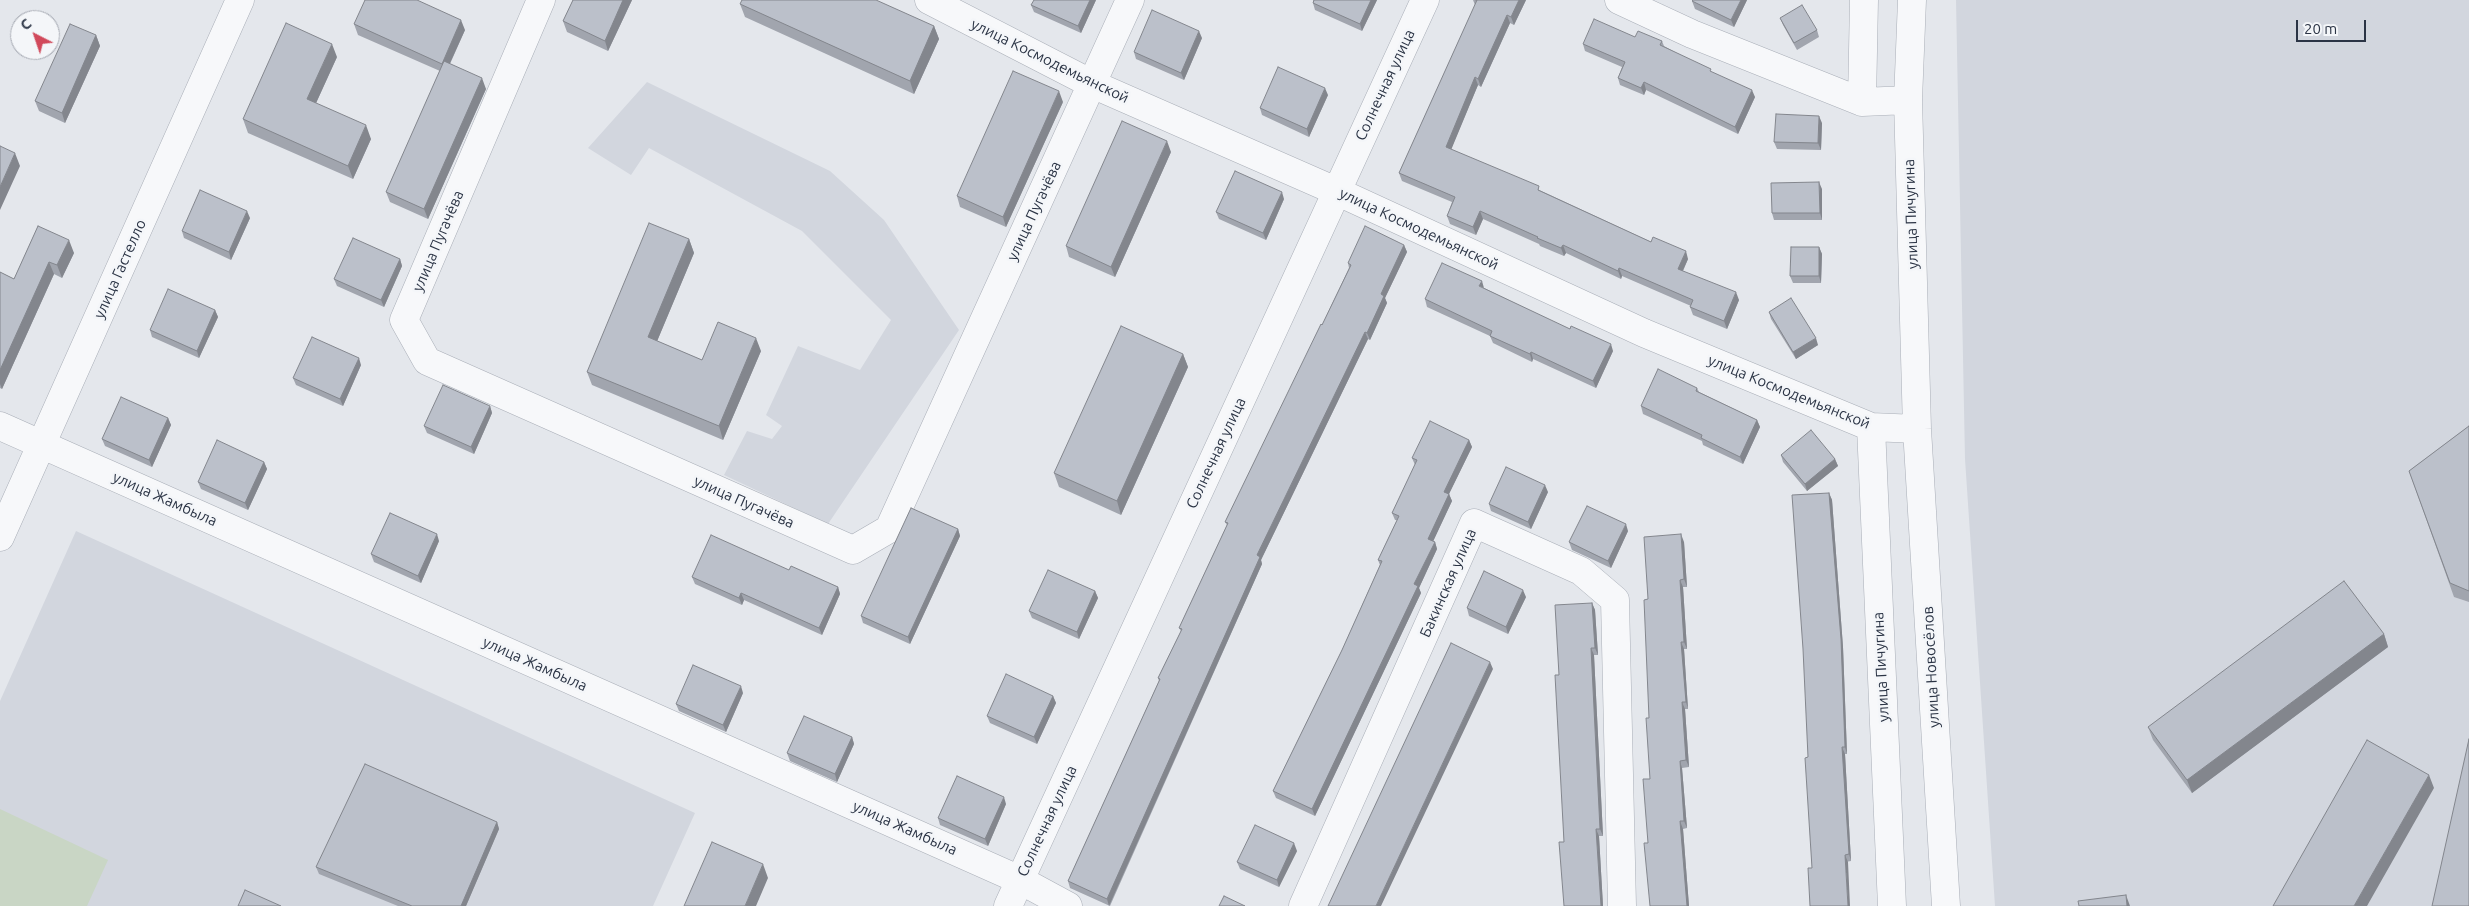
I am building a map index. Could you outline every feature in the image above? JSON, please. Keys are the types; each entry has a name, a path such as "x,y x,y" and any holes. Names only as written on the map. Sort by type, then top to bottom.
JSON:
{"street":[{"name":"улица Гастелло","path":"0,537 240,0"},
{"name":"улица Пугачёва","path":"542,0 404,320 427,361 853,550 889,529 1130,0"},
{"name":"улица Космодемьянской","path":"930,0 1092,84 1336,190 1644,333 1871,428 1917,429"},
{"name":"Солнечная улица","path":"1008,906 1425,0"},
{"path":"1619,0 1692,34 1862,102 1908,100"},
{"path":"1862,102 1864,0"},
{"name":"улица Пичугина","path":"1912,0 1908,100 1917,429"},
{"name":"улица Жамбыла","path":"0,426 1020,880 1068,906"},
{"name":"улица Пичугина","path":"1871,428 1892,906"},
{"name":"улица Новосёлов","path":"1917,429 1946,906"},
{"name":"Бакинская улица","path":"1303,906 1474,523 1581,571 1615,600 1622,906"}],"shaded area":[{"path":"1956,0 2469,0 2469,906 1995,906 1965,459"},
{"path":"647,82 830,171 884,220 959,330 828,524 724,475 747,431 772,439 782,426 766,415 798,346 860,370 891,320 802,231 649,148 631,175 588,148"},
{"path":"76,531 695,813 653,906 0,906 0,701"}],"green space":[{"path":"0,809 108,860 87,906 0,906"}],"building":[{"path":"365,0 417,0 461,20 442,64 354,24"},
{"path":"573,0 623,0 605,41 563,21"},
{"path":"742,0 876,0 934,26 910,81 740,4"},
{"path":"1034,0 1090,0 1078,26 1031,5"},
{"path":"1314,0 1371,0 1360,24 1313,3"},
{"path":"1477,0 1519,0 1511,17 1507,15 1478,79 1475,77 1446,147 1539,186 1538,190 1651,242 1653,237 1686,251 1678,269 1736,292 1724,321 1690,307 1693,300 1619,268 1618,271 1563,245 1561,248 1537,238 1480,211 1473,227 1447,216 1455,197 1399,173"},
{"path":"1693,0 1741,0 1731,20"},
{"path":"1802,5 1817,30 1794,43 1780,18"},
{"path":"1152,10 1199,31 1181,73 1134,52"},
{"path":"1594,19 1635,37 1638,31 1662,41 1660,45 1752,90 1735,127 1644,82 1641,88 1618,78 1625,62 1583,44"},
{"path":"286,23 332,44 307,99 366,125 348,166 243,119"},
{"path":"70,24 96,35 62,113 35,101 54,60 60,60 60,46"},
{"path":"444,61 482,78 424,209 386,192"},
{"path":"1278,67 1325,88 1307,129 1260,108"},
{"path":"1013,71 1059,91 1003,217 957,196"},
{"path":"1776,114 1819,116 1818,143 1774,142"},
{"path":"1122,121 1167,141 1111,267 1066,246"},
{"path":"0,146 15,153 0,187"},
{"path":"1235,171 1282,192 1263,233 1216,212"},
{"path":"1819,182 1820,213 1772,213 1771,183"},
{"path":"200,190 247,211 229,252 182,231"},
{"path":"649,223 689,239 648,337 702,360 718,322 756,338 719,426 587,372"},
{"path":"38,226 69,240 57,265 49,262 0,370 0,272 14,279"},
{"path":"1365,226 1404,245 1381,294 1384,296 1367,333 1365,332 1257,555 1260,557 1107,899 1068,881 1160,679 1158,678 1182,629 1179,628 1228,523 1225,522 1351,265 1348,263"},
{"path":"353,238 400,259 381,300 334,279"},
{"path":"1791,247 1819,247 1819,276 1790,276"},
{"path":"1442,263 1482,281 1479,286 1570,329 1571,326 1611,344 1593,381 1531,352 1530,354 1490,336 1492,331 1425,299"},
{"path":"168,289 215,310 197,351 150,330"},
{"path":"1791,298 1816,338 1793,352 1769,312"},
{"path":"1121,326 1183,354 1117,501 1054,473"},
{"path":"312,337 359,358 340,399 293,378"},
{"path":"1658,369 1697,388 1696,391 1757,420 1740,457 1701,438 1702,435 1641,406"},
{"path":"443,385 490,406 471,447 424,426"},
{"path":"121,397 168,418 149,460 102,439"},
{"path":"1430,421 1469,440 1444,492 1449,494 1428,539 1435,542 1414,584 1418,586 1312,809 1273,791 1342,650 1382,561 1378,560 1399,516 1392,513 1417,460 1412,458"},
{"path":"2469,426 2469,591 2450,583 2409,471"},
{"path":"1811,430 1835,459 1805,484 1781,455"},
{"path":"217,440 264,462 245,503 198,482"},
{"path":"1506,467 1545,485 1528,522 1489,504"},
{"path":"1829,493 1841,639 1845,747 1842,747 1849,854 1845,855 1848,906 1810,906 1808,868 1812,868 1805,758 1808,757 1803,649 1792,495"},
{"path":"1587,506 1626,524 1608,561 1569,542"},
{"path":"911,508 958,529 908,637 861,616"},
{"path":"390,513 437,534 418,576 371,554"},
{"path":"1681,534 1684,579 1680,580 1684,642 1681,642 1686,702 1682,702 1686,760 1680,761 1684,821 1680,821 1687,906 1650,906 1644,843 1648,843 1643,779 1650,779 1646,718 1649,718 1644,600 1648,599 1644,537"},
{"path":"711,535 789,570 791,566 838,587 819,628 741,593 739,598 692,577"},
{"path":"1048,570 1095,591 1077,632 1029,611"},
{"path":"1484,571 1523,590 1506,627 1467,608"},
{"path":"2344,581 2384,634 2187,780 2148,727"},
{"path":"1592,603 1595,648 1591,648 1600,829 1596,829 1601,906 1564,906 1559,842 1564,842 1555,675 1559,675 1555,605"},
{"path":"1451,643 1490,662 1376,906 1328,906"},
{"path":"693,665 741,686 723,725 676,704"},
{"path":"1006,674 1053,696 1034,737 987,716"},
{"path":"804,716 852,737 835,774 787,753"},
{"path":"2469,739 2469,906 2432,906"},
{"path":"2367,740 2429,775 2354,906 2273,906"},
{"path":"365,764 497,822 461,906 412,906 316,867"},
{"path":"957,776 1004,797 985,839 938,818"},
{"path":"1255,825 1294,843 1277,880 1237,862"},
{"path":"712,842 763,864 745,906 684,906"},
{"path":"245,890 281,906 238,906"},
{"path":"2126,895 2127,906 2079,906 2078,901"},
{"path":"1224,896 1245,906 1219,906"}]}
